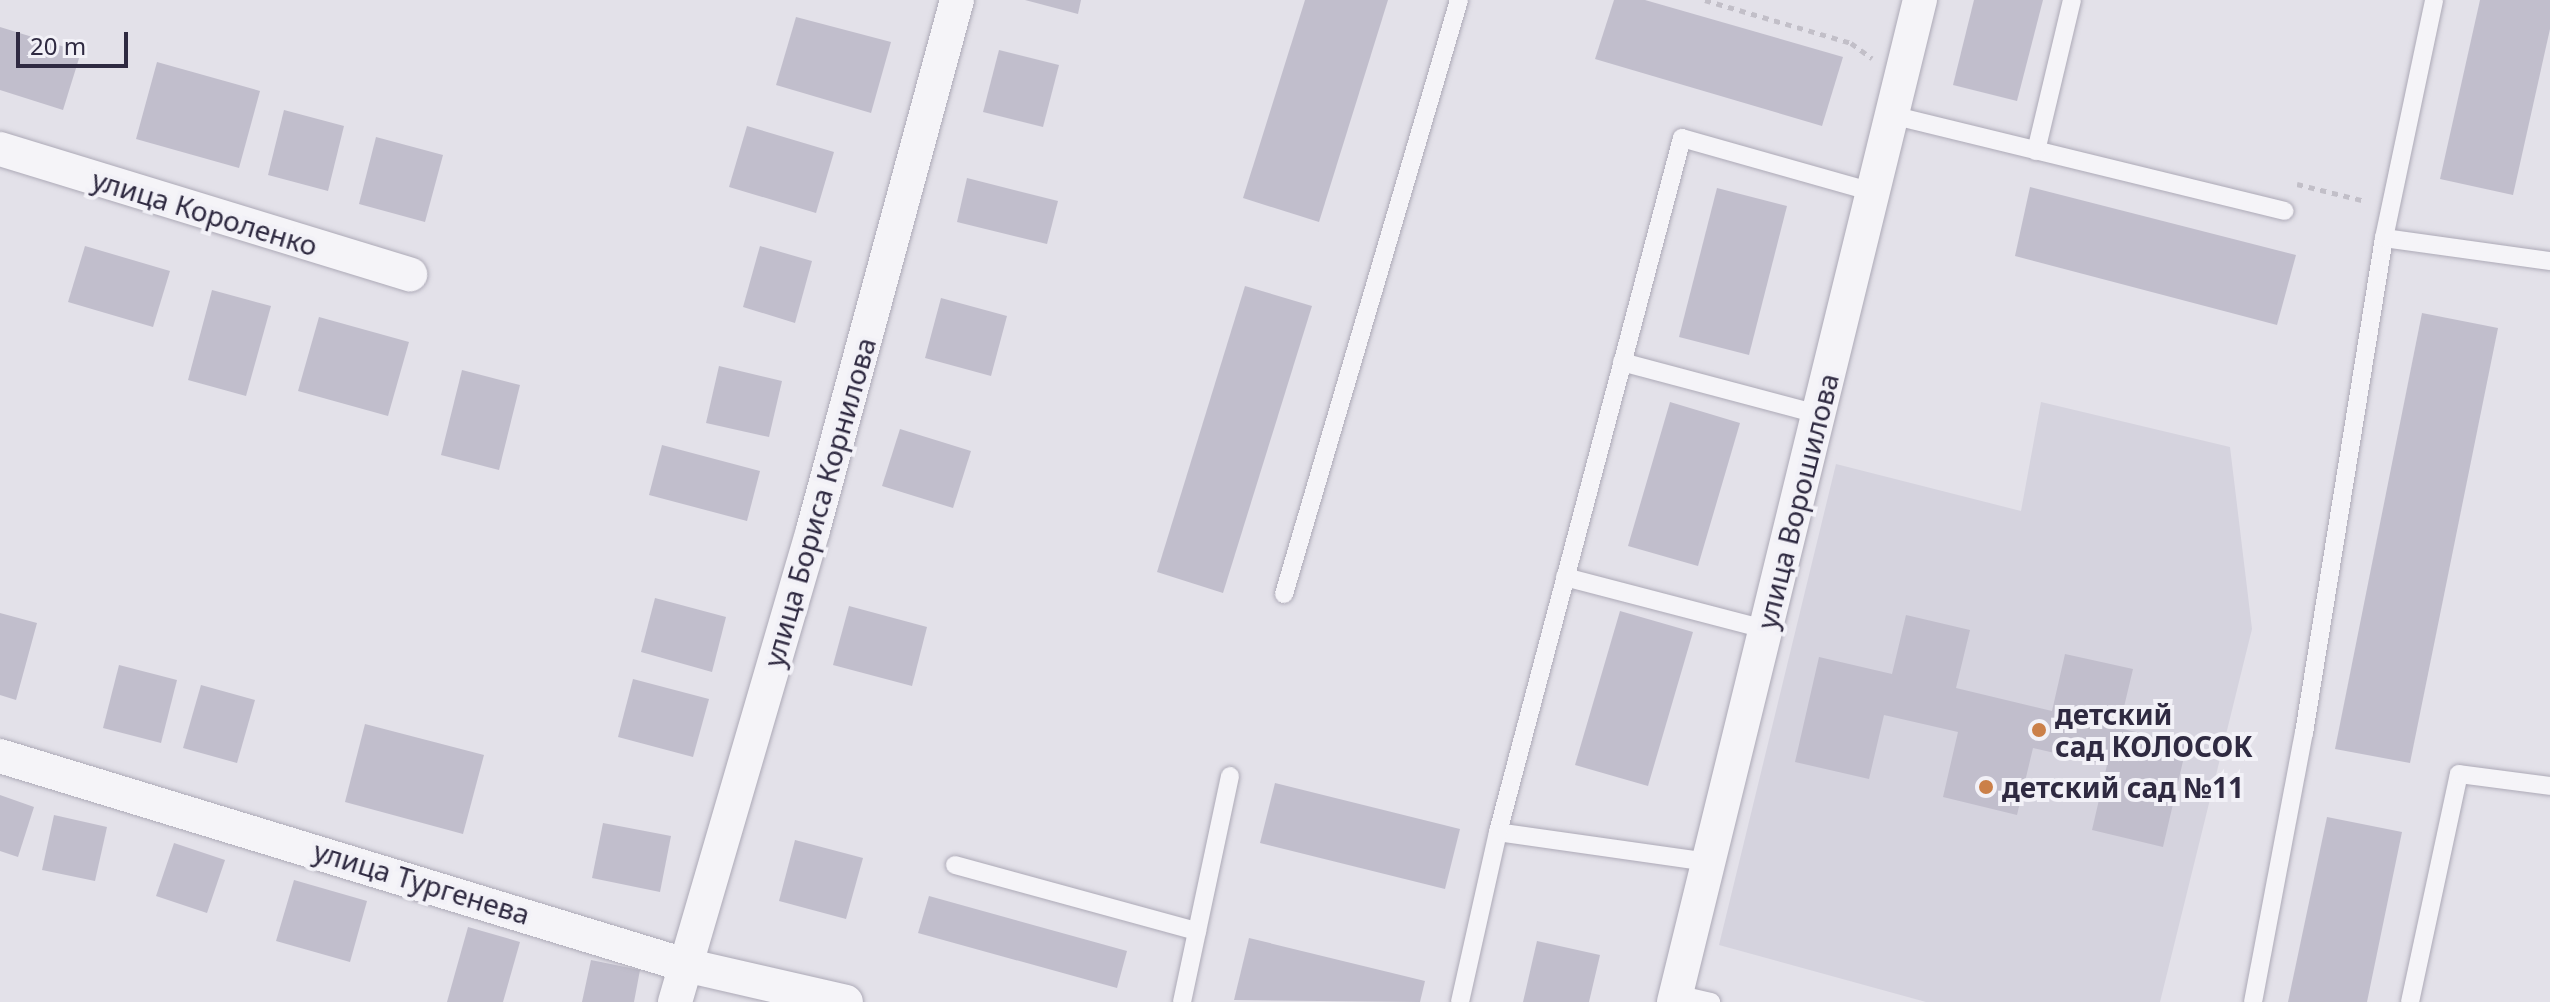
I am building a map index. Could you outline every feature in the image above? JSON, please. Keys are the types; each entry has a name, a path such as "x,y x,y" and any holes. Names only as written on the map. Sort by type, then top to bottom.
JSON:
{"street":[{"name":"улица Бориса Корнилова","path":"675,1002 813,530 957,0"},
{"name":"улица Ворошилова","path":"1675,998 1901,79 1912,2"},
{"name":"улица Короленко","path":"0,149 410,274"},
{"name":"улица Тургенева","path":"0,756 685,965 846,1002"}],"lane":[{"path":"1284,594 1459,0"},
{"path":"2036,151 2072,0"},
{"path":"2253,1002 2304,733 2384,238 2434,0"},
{"path":"1891,115 2284,211"},
{"path":"1460,1002 1498,832 1682,138 1873,192"},
{"path":"2384,238 2550,261"},
{"path":"1622,362 1818,414"},
{"path":"1565,577 1765,629"},
{"path":"2410,1002 2459,774 2550,786"},
{"path":"1182,1002 1230,776"},
{"path":"1498,832 1708,862"},
{"path":"955,865 1197,931"},
{"path":"1675,998 1711,1002"}],"path":[{"path":"1705,0 1851,43 1901,79"}],"shaded area":[{"name":"детский сад №11","path":"2041,402 2230,447 2252,629 2160,1002 1926,1002 1719,945 1836,464 2021,511"}],"building":[{"path":"1025,0 1081,0 1078,14"},
{"path":"1305,0 1388,0 1319,222 1243,198"},
{"path":"1614,0 1645,0 1843,57 1822,126 1595,59"},
{"path":"1974,0 2043,0 2017,101 1953,85"},
{"path":"2480,0 2550,0 2550,29 2513,195 2440,179"},
{"path":"796,17 891,42 871,113 776,85"},
{"path":"0,27 81,52 63,110 0,90"},
{"path":"999,50 1059,65 1043,127 983,112"},
{"path":"157,62 260,91 239,168 136,139"},
{"path":"284,110 344,126 328,191 268,175"},
{"path":"747,126 834,152 816,213 729,187"},
{"path":"376,137 443,155 425,222 359,204"},
{"path":"967,178 1058,201 1047,244 957,222"},
{"path":"2030,187 2296,255 2277,325 2015,256"},
{"path":"1717,188 1787,206 1749,355 1679,337"},
{"path":"85,246 170,271 153,327 68,302"},
{"path":"760,246 812,261 795,323 743,307"},
{"path":"1245,286 1312,306 1223,593 1157,572"},
{"path":"212,290 271,306 246,396 188,380"},
{"path":"941,298 1007,316 991,376 925,358"},
{"path":"2422,313 2498,328 2410,763 2335,749"},
{"path":"319,317 409,342 388,416 298,391"},
{"path":"719,366 782,381 769,437 706,423"},
{"path":"462,370 520,385 499,470 441,455"},
{"path":"1670,402 1740,423 1698,566 1628,546"},
{"path":"900,429 971,451 953,508 882,486"},
{"path":"662,445 760,471 747,521 649,495"},
{"path":"655,598 726,617 712,672 641,652"},
{"path":"849,606 927,627 912,686 833,665"},
{"path":"1620,611 1693,632 1648,786 1575,765"},
{"path":"0,613 37,623 16,700 0,695"},
{"name":"детский сад КОЛОСОК","path":"1906,615 1970,630 1956,688 2052,711 2065,654 2133,669 2119,728 2187,744 2163,847 2092,830 2107,765 2033,748 2017,815 1943,797 1958,732 1884,715 1869,779 1795,762 1819,657 1892,674"},
{"path":"119,665 177,680 161,743 103,728"},
{"path":"633,679 709,699 693,757 618,737"},
{"path":"201,685 255,700 237,763 183,748"},
{"path":"365,724 484,755 463,834 345,802"},
{"path":"1275,783 1460,829 1445,889 1260,843"},
{"path":"0,795 34,807 18,857 0,851"},
{"path":"54,815 107,827 95,881 42,870"},
{"path":"2327,817 2402,832 2367,1002 2288,1002"},
{"path":"603,823 671,836 660,892 592,878"},
{"path":"795,840 863,858 846,919 779,901"},
{"path":"174,843 225,860 207,913 156,896"},
{"path":"294,880 367,901 350,962 276,941"},
{"path":"929,896 1127,951 1117,988 918,933"},
{"path":"468,927 520,942 503,1002 447,1002"},
{"path":"1249,938 1425,981 1420,1002 1234,1000"},
{"path":"1537,941 1600,955 1589,1002 1523,1002"},
{"path":"591,960 640,970 634,1002 582,1002"}],"place":[{"name":"детский сад КОЛОСОК","path":"2039,730"},
{"name":"детский сад №11","path":"1986,787"}]}
